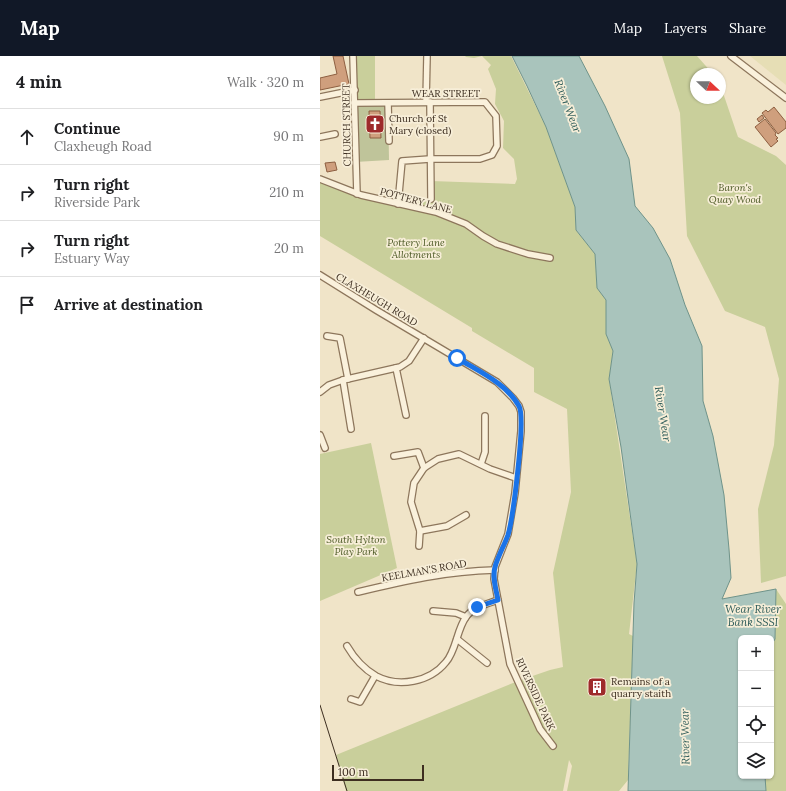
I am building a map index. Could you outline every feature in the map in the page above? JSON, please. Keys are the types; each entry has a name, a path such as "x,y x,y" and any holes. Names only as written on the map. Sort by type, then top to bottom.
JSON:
{"street":[{"name":"CHURCH STREET","path":"354,56 357,194"},
{"path":"427,56 431,199"},
{"path":"731,56 786,98"},
{"path":"320,97 355,90"},
{"name":"WEAR STREET","path":"354,103 485,102 496,116 497,146 492,155 480,159 430,159 402,161 398,204"},
{"path":"388,103 389,141"},
{"path":"320,137 335,134"},
{"name":"POTTERY LANE","path":"320,179 357,194 436,212 466,224 497,244 528,254 550,258"},
{"name":"CLAXHEUGH ROAD","path":"320,275 497,382 514,398 521,412"},
{"path":"327,336 340,338 351,429"},
{"name":"CLAXHEUGH ROAD","path":"320,392 329,385 400,367 409,361 424,338"},
{"path":"396,368 406,415"},
{"name":"RIVERSIDE PARK","path":"521,412 521,431 516,478 508,534 494,570 494,579 510,664 540,729 553,746"},
{"path":"481,464 485,452 485,416"},
{"path":"320,434 325,448"},
{"path":"394,456 418,452 424,468"},
{"path":"419,546 420,531 411,502 414,483 424,468 438,458 459,454 490,469 516,478"},
{"path":"420,531 447,526 466,515"},
{"name":"KEELMAN'S ROAD","path":"358,592 416,578 466,571 494,570"},
{"path":"347,646 359,663 375,676 386,680 401,682 426,678 435,674 447,662 466,617 477,607 498,600"},
{"path":"433,611 456,613 466,617"},
{"path":"457,639 487,663"},
{"path":"351,698 360,702 375,676"}],"shaded area":[{"path":"750,56 786,56 786,85"}],"green space":[{"path":"353,56 375,56 375,103 354,103"},
{"path":"465,56 482,56 474,58"},
{"name":"Pottery Lane Allotments","path":"482,56 511,56 546,127 575,207 576,230 595,254 597,288 606,300 606,334 613,351 609,379 637,564 629,634 633,636 628,780 619,791 567,791 572,766 569,760 563,791 346,791 336,755 518,681 563,667 553,573 571,492 567,409 534,392 534,368 472,331 472,328 320,236 320,182 410,206 409,197 431,201 431,181 515,184 517,179 514,159 503,148 504,121 495,104 496,89 488,69 491,65"},
{"name":"Baron's Quay Wood","path":"662,56 697,56 708,68 690,68 690,104 726,104 726,102 738,137 776,156 786,165 786,576 761,583 758,509 774,445 779,379 765,327 725,311 687,236 680,113"},
{"path":"354,103 388,103 389,160 355,162"},
{"name":"South Hylton Play Park","path":"371,443 397,568 320,601 320,454"},
{"path":"776,589 786,604 786,791 766,791 765,779 774,779"}],"water":[{"path":"512,56 579,56 605,106 629,159 635,206 653,228 670,259 685,305 702,346 703,401 713,436 724,495 729,549 731,578 722,599 776,589 774,641 774,635 738,635 738,779 765,779 766,791 628,791 634,603 637,564 621,447 609,379 613,351 606,334 606,300 597,288 595,254 576,230 575,207 546,127"}],"building":[{"path":"333,56 343,56 349,84 320,90 320,78 337,74"},
{"path":"774,107 786,122 786,128 778,134 762,113 766,110 768,112"},
{"name":"Church of St Mary (closed)","path":"369,111 380,111 381,138 370,138"},
{"path":"762,115 764,118 759,122 757,119"},
{"path":"765,119 778,138 776,139 778,141 771,147 755,127"},
{"path":"335,162 337,170 327,172 325,163"},
{"name":"Remains of a quarry staith","path":"591,683 605,687 604,692 589,687"}],"tram line":[{"path":"320,705 347,791"}],"place":[{"name":"Church of St Mary (closed)","path":"375,124"},
{"name":"Remains of a quarry staith","path":"597,687"}],"route":[{"path":"457,358 497,382 514,398 521,412 521,431 515,493 509,529 495,567 494,579 498,600 477,607"}],"water label":[{"name":"River Wear","path":"568,106"},
{"name":"River Wear","path":"663,414"},
{"name":"Wear River Bank SSSI","path":"753,615"},
{"name":"River Wear","path":"685,737"}]}
